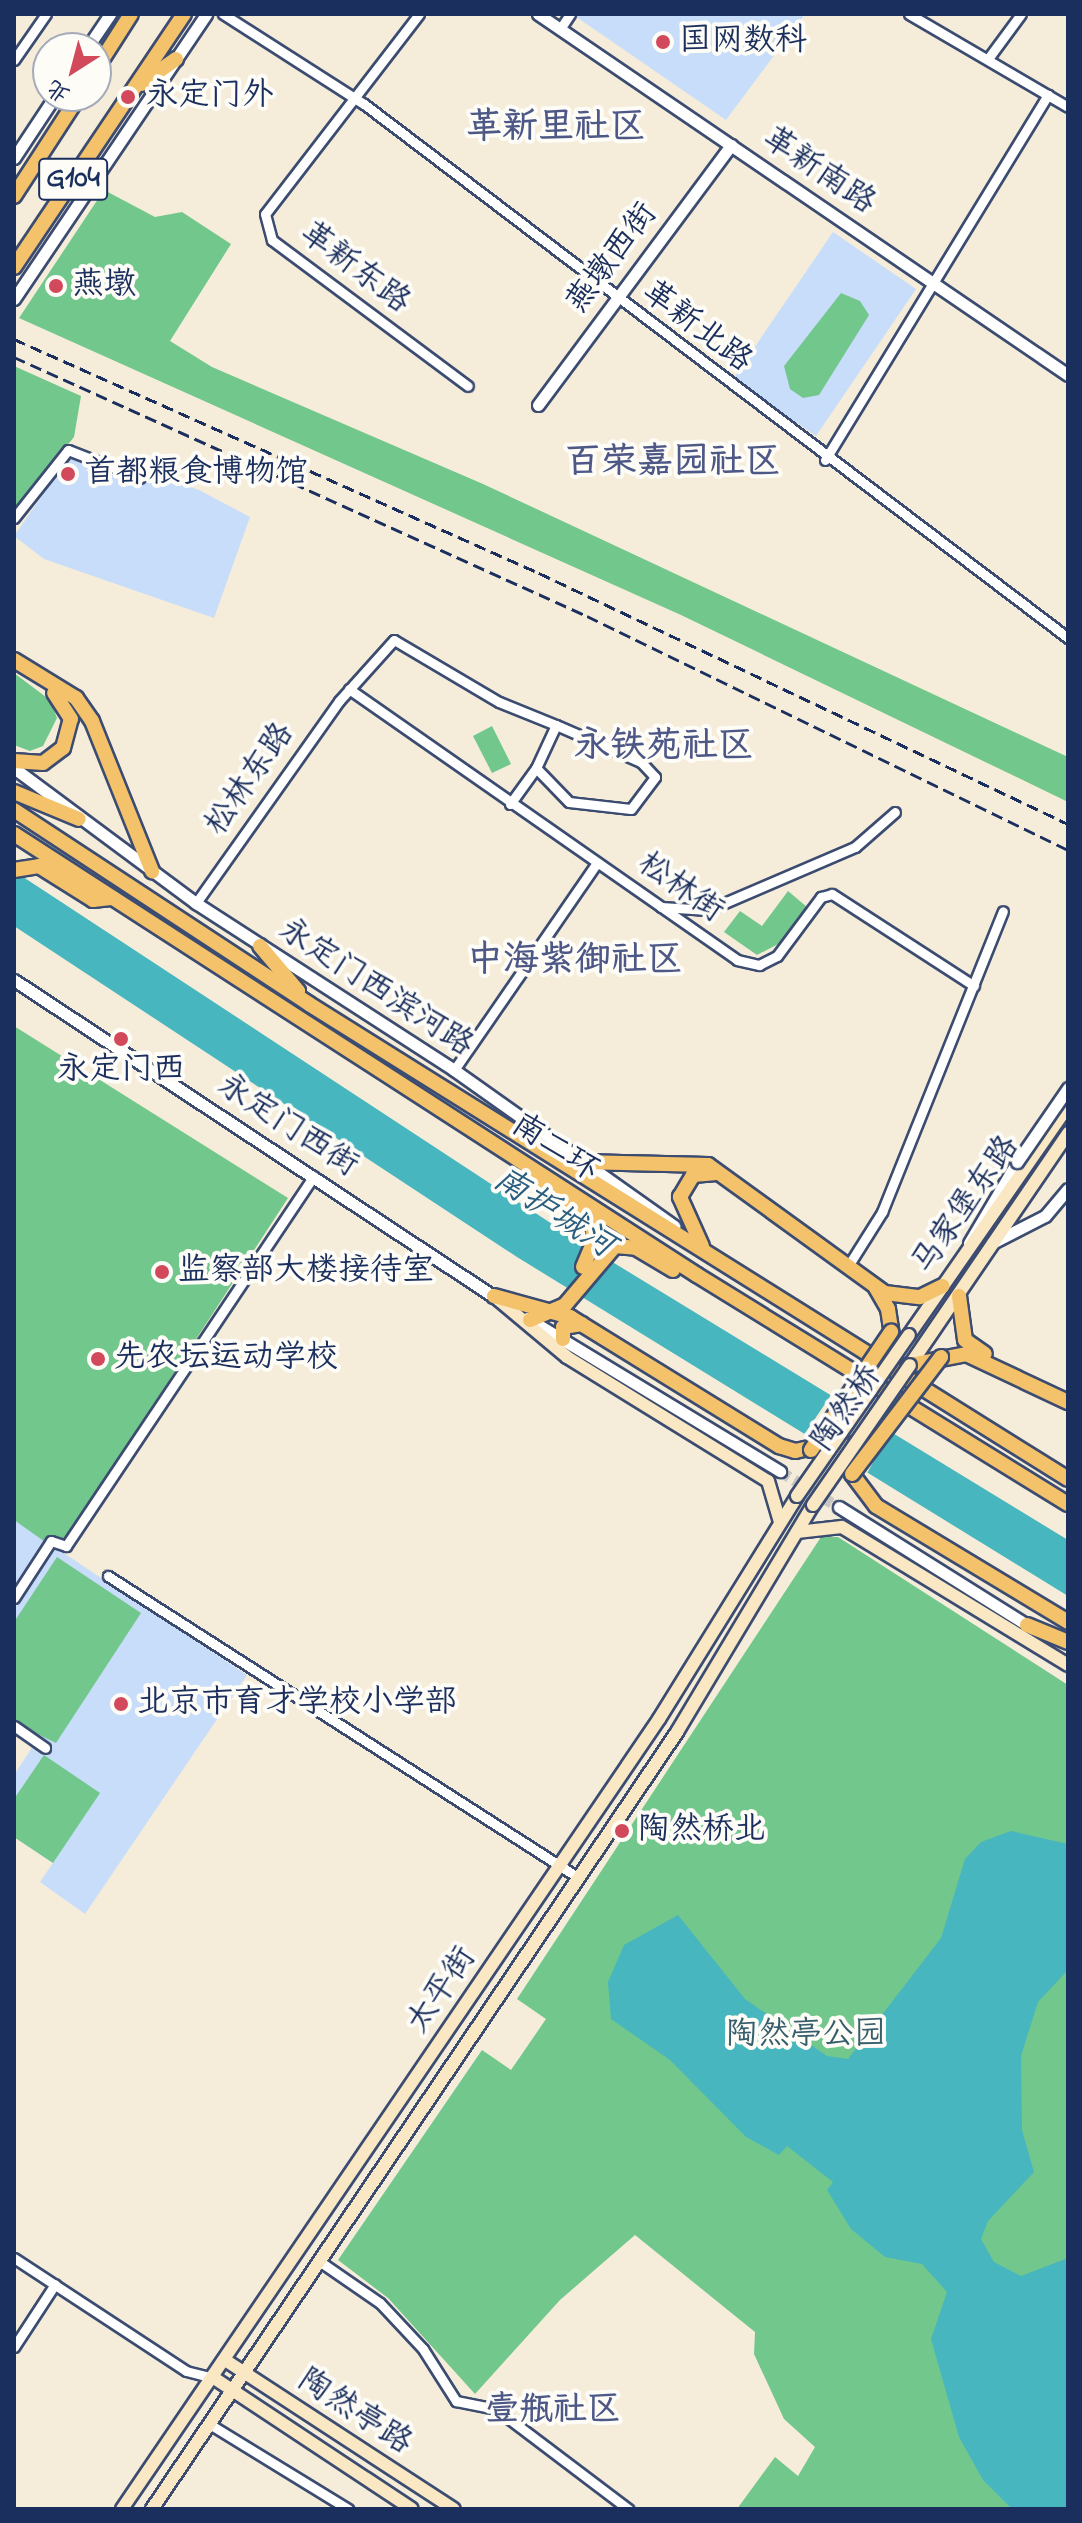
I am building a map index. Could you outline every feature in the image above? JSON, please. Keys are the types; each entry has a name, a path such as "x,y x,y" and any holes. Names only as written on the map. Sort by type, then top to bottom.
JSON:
{"highway":[{"path":"112,44 131,14"},
{"name":"G104","path":"14,267 184,14"},
{"path":"131,91 176,59"},
{"name":"G104","path":"14,196 69,112"},
{"path":"14,662 63,698 71,719 71,735 54,757 14,761"},
{"path":"14,662 76,698 92,721 152,871"},
{"path":"14,792 79,819"},
{"name":"南二环","path":"14,810 309,1004 1068,1479"},
{"name":"南二环","path":"14,834 697,1275 1068,1504"},
{"path":"15,868 39,866 93,900 113,898"},
{"path":"260,946 309,1004"},
{"path":"580,1162 692,1162 726,1175 876,1288 904,1299 943,1286"},
{"path":"524,1163 540,1186 592,1222 601,1245"},
{"path":"708,1254 680,1197 693,1175 726,1175"},
{"path":"601,1245 629,1245 697,1275"},
{"path":"553,1314 568,1299 601,1245"},
{"path":"876,1288 891,1332 895,1355"},
{"path":"494,1296 532,1314 553,1314 582,1324 779,1446 811,1450 832,1443"},
{"path":"959,1296 957,1320 973,1348 1068,1394"},
{"path":"532,1314 568,1299"},
{"path":"568,1299 582,1324"},
{"path":"563,1339 566,1325 582,1324"},
{"path":"811,1450 891,1332"},
{"path":"910,1365 941,1357 979,1358 1068,1402"},
{"path":"852,1474 941,1357"},
{"path":"856,1443 852,1474 876,1506 1068,1622"},
{"path":"1027,1625 1068,1642"}],"main road":[{"name":"马家堡东路","path":"909,1335 1068,1106"},
{"name":"马家堡东路","path":"925,1343 1068,1133"},
{"path":"494,1296 567,1357 768,1481 780,1522"},
{"name":"陶然桥","path":"797,1496 909,1335"},
{"name":"陶然桥","path":"813,1505 925,1343"},
{"name":"太平街","path":"122,2509 561,1866 797,1496"},
{"name":"太平街","path":"152,2509 322,2263 579,1878 813,1505"},
{"path":"797,1532 842,1527 1068,1665"},
{"name":"陶然亭路","path":"225,2360 454,2509"},
{"name":"陶然亭路","path":"214,2378 408,2508"}],"street":[{"path":"14,60 46,14"},
{"path":"98,32 110,14"},
{"path":"14,299 206,14"},
{"name":"革新北路","path":"223,14 355,99 825,460 1068,638"},
{"name":"革新东路","path":"419,14 355,99 269,203 272,240 468,386"},
{"name":"革新南路","path":"538,14 1068,375"},
{"path":"560,29 570,14"},
{"path":"909,14 990,56 1068,107"},
{"path":"990,56 1021,14"},
{"path":"825,460 1048,95"},
{"path":"14,158 44,112"},
{"name":"燕墩西街","path":"538,405 731,145"},
{"path":"14,518 68,450 140,478"},
{"name":"松林东路","path":"196,903 349,689 394,640 499,702 556,725"},
{"name":"松林街","path":"349,689 737,960 759,965 777,956 821,897 844,895 974,986"},
{"path":"510,804 536,768 556,725 641,762 655,777 631,809 593,807 569,802 536,768"},
{"name":"永定门西滨河路","path":"14,768 196,903 454,1070 708,1254"},
{"path":"661,907 708,910 855,847 895,812"},
{"path":"454,1070 597,863"},
{"path":"848,1266 882,1212 1003,911"},
{"name":"永定门西街","path":"14,980 494,1296"},
{"path":"963,1259 980,1215 1068,1088"},
{"path":"14,1598 51,1541 66,1546 314,1176"},
{"path":"992,1243 1045,1216 1068,1189"},
{"path":"532,1314 563,1339 780,1471"},
{"path":"839,1507 1068,1650"},
{"path":"108,1576 579,1878"},
{"path":"14,1726 45,1748"},
{"path":"14,2258 186,2371 214,2378"},
{"path":"322,2263 380,2303 423,2349 456,2401 496,2409 628,2509"},
{"path":"14,2347 55,2284"},
{"path":"211,2425 348,2509"}],"shaded area":[{"path":"572,14 805,14 726,120"},
{"path":"833,232 916,289 816,436 733,379"},
{"path":"75,448 199,490 250,517 214,618 44,559 14,536"},
{"name":"北京市育才学校小学部","path":"14,1520 247,1675 85,1914 40,1882 53,1863 14,1837 14,1775 33,1746 14,1733"}],"green space":[{"path":"104,190 155,217 182,212 231,244 170,341 212,367 483,484 1068,757 1068,802 681,615 19,318"},
{"path":"841,293 860,301 869,315 819,395 803,398 790,389 784,366"},
{"path":"14,366 81,396 74,437 14,512"},
{"path":"14,673 50,700 57,718 43,746 30,751 14,745"},
{"path":"492,726 511,764 492,773 473,736"},
{"path":"788,891 807,907 782,942 757,955 724,932 740,911 762,926"},
{"name":"先农坛运动学校","path":"14,1026 288,1198 58,1551 14,1520"},
{"name":"陶然亭公园","path":"821,1537 838,1537 1068,1685 1068,2509 737,2509 775,2457 798,2476 815,2447 784,2419 754,2354 755,2332 635,2235 560,2300 475,2394 388,2298 338,2260 482,2050 511,2070 546,2019 517,1999"},
{"path":"57,1557 141,1613 56,1743 14,1723 14,1622"},
{"path":"44,1755 100,1793 53,1863 14,1837 14,1799"}],"water":[{"name":"南护城河","path":"14,871 578,1241 1068,1540 1068,1596 517,1257 14,926"},
{"path":"1011,1831 1068,1844 1068,1970 1038,2002 1021,2056 1022,2130 1034,2172 988,2221 981,2239 994,2262 1021,2276 1068,2258 1068,2509 1012,2509 983,2480 959,2437 931,2339 947,2292 922,2264 885,2257 851,2229 827,2190 833,2182 787,2146 779,2155 746,2137 670,2060 611,2019 608,1982 624,1945 678,1915 745,1999 827,2056 848,2059 941,1938 965,1859 981,1842"}],"pier":[{"path":"833,1392 892,1428 865,1477 802,1438"}],"tunnel":[{"path":"780,1471 839,1507"}],"railway":[{"path":"14,339 539,573 1068,824"},
{"path":"14,357 587,616 1068,850"}],"place":[{"name":"国网数科","path":"663,42"},
{"name":"永定门外","path":"128,97"},
{"name":"燕墩","path":"56,286"},
{"name":"首都粮食博物馆","path":"68,474"},
{"name":"永定门西","path":"121,1039"},
{"name":"监察部大楼接待室","path":"162,1272"},
{"name":"先农坛运动学校","path":"98,1359"},
{"name":"北京市育才学校小学部","path":"121,1704"},
{"name":"陶然桥北","path":"622,1831"}],"district":[{"name":"革新里社区","path":"556,129"},
{"name":"百荣嘉园社区","path":"673,464"},
{"name":"永铁苑社区","path":"664,748"},
{"name":"中海紫御社区","path":"575,962"},
{"name":"壹瓶社区","path":"553,2412"}]}
